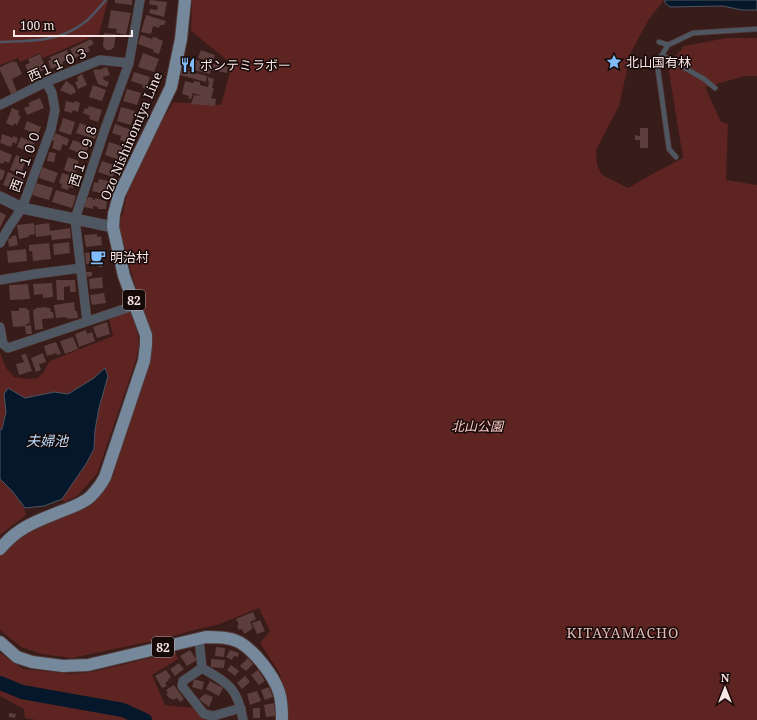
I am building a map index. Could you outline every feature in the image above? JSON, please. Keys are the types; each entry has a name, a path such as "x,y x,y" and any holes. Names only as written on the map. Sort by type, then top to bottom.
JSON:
{"main road":[{"name":"Ozo Nishinomiya Line","path":"0,549 18,531 31,523 82,503 98,489 105,477 144,361 146,345 146,335 124,276 113,226 114,209 119,195 170,87 181,39 185,0"},
{"name":"82","path":"0,642 17,657 32,662 63,666 88,665 199,639 223,638 238,642 248,648 256,656 276,685 282,704 282,720"}],"street":[{"name":"西１０９８","path":"87,321 75,219 129,63 140,0"},
{"name":"西１１０３","path":"0,105 46,82 100,60 129,63"},
{"name":"西１１００","path":"0,243 22,208 54,120 55,110 52,93 46,82"},
{"path":"0,197 22,208 113,226"},
{"path":"0,280 81,268"},
{"path":"0,327 3,344 8,348 136,305"},
{"path":"199,639 202,668"},
{"path":"202,668 183,681 182,686 204,714 213,716 241,708"},
{"path":"202,668 224,680 235,692 241,708 243,720"}],"lane":[{"path":"676,157 669,149 657,63 668,45 693,33 757,29"},
{"path":"659,42 668,45"},
{"path":"662,55 690,71 715,88"}],"green space":[{"path":"0,0 108,0 99,34 43,58 40,53 20,62 18,58 0,65"},
{"name":"北山公園","path":"192,0 664,0 649,19 631,52 619,106 596,150 597,165 602,175 628,188 683,158 668,66 684,46 727,38 757,38 757,76 745,76 705,87 721,122 728,124 726,180 757,185 757,720 288,720 280,674 260,643 270,631 259,608 217,625 162,639 72,658 41,654 21,647 0,630 0,556 16,538 33,526 88,505 148,363 153,340 148,330 118,226 123,213 128,189 149,139 174,102 221,105 232,64 191,31"},
{"path":"130,311 137,331 139,345 136,360 97,474 77,496 64,502 62,499 94,449 95,430 99,408 108,376 105,368 94,378 68,394 54,392 25,398 4,394 6,412 0,430 0,353 6,368 14,377 29,379 38,378 50,361 113,336 109,319"},
{"path":"0,479 22,504 26,515 0,535"},
{"path":"175,652 178,659 152,675 165,705 193,708 206,720 36,720 25,718 24,709 0,696 0,653 23,669 72,674 96,671"}],"water":[{"path":"665,0 757,0 757,10 742,10 723,6 670,7 665,3"},
{"name":"夫婦池","path":"105,368 108,376 99,408 95,430 94,449 86,464 62,499 44,506 25,508 13,492 0,479 0,430 2,429 6,412 4,394 8,388 25,398 54,392 68,394 94,378"}],"building":[{"path":"115,0 132,0 132,5 115,3"},
{"path":"150,0 167,2 164,17 149,13 150,9 157,10 158,6 149,4"},
{"path":"111,10 131,13 126,35 116,33 117,29 108,28"},
{"path":"146,15 166,21 164,25 160,25 159,28 153,26 151,34 141,32"},
{"path":"104,33 116,34 114,47 111,50 106,50 103,46"},
{"path":"141,35 152,39 153,37 158,38 163,41 159,54 153,52 154,50 138,44"},
{"path":"91,39 94,44 88,47 90,51 75,58 70,49"},
{"path":"67,50 70,59 51,69 48,61 51,60 50,57"},
{"path":"201,50 215,55 213,62 198,58"},
{"path":"143,53 159,59 154,72 138,67"},
{"path":"40,54 46,69 30,76 25,65 30,63 28,59"},
{"path":"192,59 212,64 210,74 189,69"},
{"path":"185,60 190,61 188,71 207,76 206,82 180,75 182,68 184,68"},
{"path":"13,61 14,63 16,61 22,74 12,79 17,92 11,94 0,67"},
{"path":"213,64 228,67 227,73 212,70"},
{"path":"107,67 110,75 103,77 104,80 109,82 107,87 98,84 93,70"},
{"path":"134,72 150,77 146,89 142,87 143,85 131,81"},
{"path":"82,74 87,85 78,89 75,82 78,81 77,77"},
{"path":"34,76 37,82 31,85 28,78"},
{"path":"208,77 214,79 212,88 214,88 211,98 216,99 215,106 191,104 194,95 201,96 193,93 191,99 188,98 189,96 182,94 185,81 193,83 194,81 200,82 200,85 208,87"},
{"path":"66,81 73,86 76,91 74,94 73,93 71,95 60,90"},
{"path":"93,85 106,90 102,101 89,97"},
{"path":"127,89 141,93 137,105 123,101"},
{"path":"40,98 44,108 27,115 24,108 30,106 28,103"},
{"path":"66,101 80,103 78,112 73,110 72,113 64,111"},
{"path":"89,106 102,110 98,122 89,119 90,116 83,113 85,108 88,109"},
{"path":"121,107 135,111 131,125 117,121"},
{"path":"12,108 19,111 18,115 21,116 17,125 14,123 13,126 6,123"},
{"path":"63,118 75,122 71,135 59,131"},
{"path":"27,121 41,127 38,135 24,129"},
{"path":"80,123 98,130 95,139 76,133"},
{"path":"115,124 134,131 129,143 120,140 121,136 112,133"},
{"path":"640,128 648,128 648,148 640,148 640,140 635,140 635,135 640,136"},
{"path":"55,133 69,139 67,146 63,144 60,151 52,148 54,141 52,140"},
{"path":"2,134 13,138 13,136 18,138 16,144 13,142 11,147 0,143"},
{"path":"21,137 34,143 30,152 17,147"},
{"path":"73,140 89,146 85,155 69,149"},
{"path":"109,142 127,148 122,161 105,155"},
{"path":"0,150 12,155 9,163 4,161 3,164 0,163"},
{"path":"49,152 56,153 54,162 47,161"},
{"path":"16,155 26,159 21,174 10,170"},
{"path":"68,157 79,161 75,174 64,170"},
{"path":"102,161 117,166 113,177 98,172"},
{"path":"42,167 58,173 54,183 39,178"},
{"path":"0,169 5,171 2,180 0,180"},
{"path":"8,172 24,180 22,185 20,184 18,190 3,185"},
{"path":"62,173 77,178 73,188 69,187 68,190 61,188 62,184 59,183"},
{"path":"99,179 113,182 109,195 92,191 94,182 98,183"},
{"path":"36,183 53,188 49,200 32,195"},
{"path":"56,190 76,196 72,208 52,202"},
{"path":"88,197 93,198 93,200 95,200 95,198 107,201 106,209 98,209 98,207 93,206 93,209 84,207 86,198 88,199"},
{"path":"0,212 6,215 0,228"},
{"path":"34,223 35,234 19,239 17,225"},
{"path":"49,223 50,231 70,228 71,238 52,240 51,235 36,237 35,225"},
{"path":"97,234 97,237 101,236 102,245 86,247 84,235"},
{"path":"16,235 18,245 9,247 8,239"},
{"path":"69,242 70,253 54,255 53,244"},
{"path":"49,243 51,259 33,261 32,251 29,251 29,245"},
{"path":"26,249 27,261 8,263 7,251"},
{"path":"102,251 103,267 98,267 98,263 86,264 85,253"},
{"path":"86,272 92,272 92,276 86,277"},
{"path":"102,277 103,288 90,289 89,279"},
{"path":"56,280 75,280 76,292 70,292 70,286 64,287 64,300 57,300"},
{"path":"52,283 53,297 43,298 43,294 34,295 33,284"},
{"path":"28,284 30,299 10,300 9,285"},
{"path":"104,293 106,303 92,305 90,295"},
{"path":"74,302 75,311 77,311 78,318 56,318 54,305"},
{"path":"19,308 27,308 27,310 29,310 30,323 26,324 26,326 31,325 32,334 26,334 25,326 13,327 11,311 19,311"},
{"path":"36,308 50,308 51,312 53,312 54,318 42,319 43,329 35,330 33,310"},
{"path":"107,322 110,334 97,338 93,327"},
{"path":"86,330 87,334 92,332 95,341 79,347 75,334"},
{"path":"73,337 78,349 65,354 60,341"},
{"path":"56,342 61,354 57,355 56,353 47,356 44,346"},
{"path":"43,353 46,362 39,364 41,370 36,372 31,358"},
{"path":"26,354 32,371 19,375 16,364 24,362 21,355"},
{"path":"253,612 256,619 250,622 253,628 244,634 242,629 239,630 237,625 239,625 236,619"},
{"path":"260,620 265,631 257,634 252,623"},
{"path":"216,647 225,648 224,657 215,656"},
{"path":"190,650 197,660 187,666 180,656"},
{"path":"230,650 239,653 238,657 234,656 232,660 226,657"},
{"path":"248,658 253,664 246,671 240,666"},
{"path":"211,659 225,660 224,668 211,667"},
{"path":"179,663 184,669 175,676 170,669"},
{"path":"231,665 239,671 235,676 227,670"},
{"path":"166,670 171,677 165,683 167,686 162,688 155,676"},
{"path":"258,670 265,681 259,685 251,675"},
{"path":"245,676 250,682 242,689 237,683"},
{"path":"194,679 204,682 202,690 192,687"},
{"path":"210,681 223,688 219,696 206,689"},
{"path":"174,685 184,699 180,702 177,698 173,700 171,698 170,699 166,694 168,693 166,690"},
{"path":"269,687 273,697 265,700 261,690"},
{"path":"257,691 261,701 250,705 247,694"},
{"path":"205,694 213,697 209,707 199,699"},
{"path":"274,703 276,716 266,717 264,705"},
{"path":"253,708 260,708 260,718 253,718"},
{"path":"9,713 16,714 15,718 9,717"}],"waterway":[{"path":"0,42 33,41 55,37 66,33 76,29 88,20 106,0"},
{"path":"0,683 22,692 123,710 145,720"}],"place":[{"name":"北山国有林","path":"614,62"},
{"name":"ポンテミラボー","path":"188,65"},
{"name":"明治村","path":"98,257"}],"district":[{"name":"KITAYAMACHO","path":"623,632"}]}
